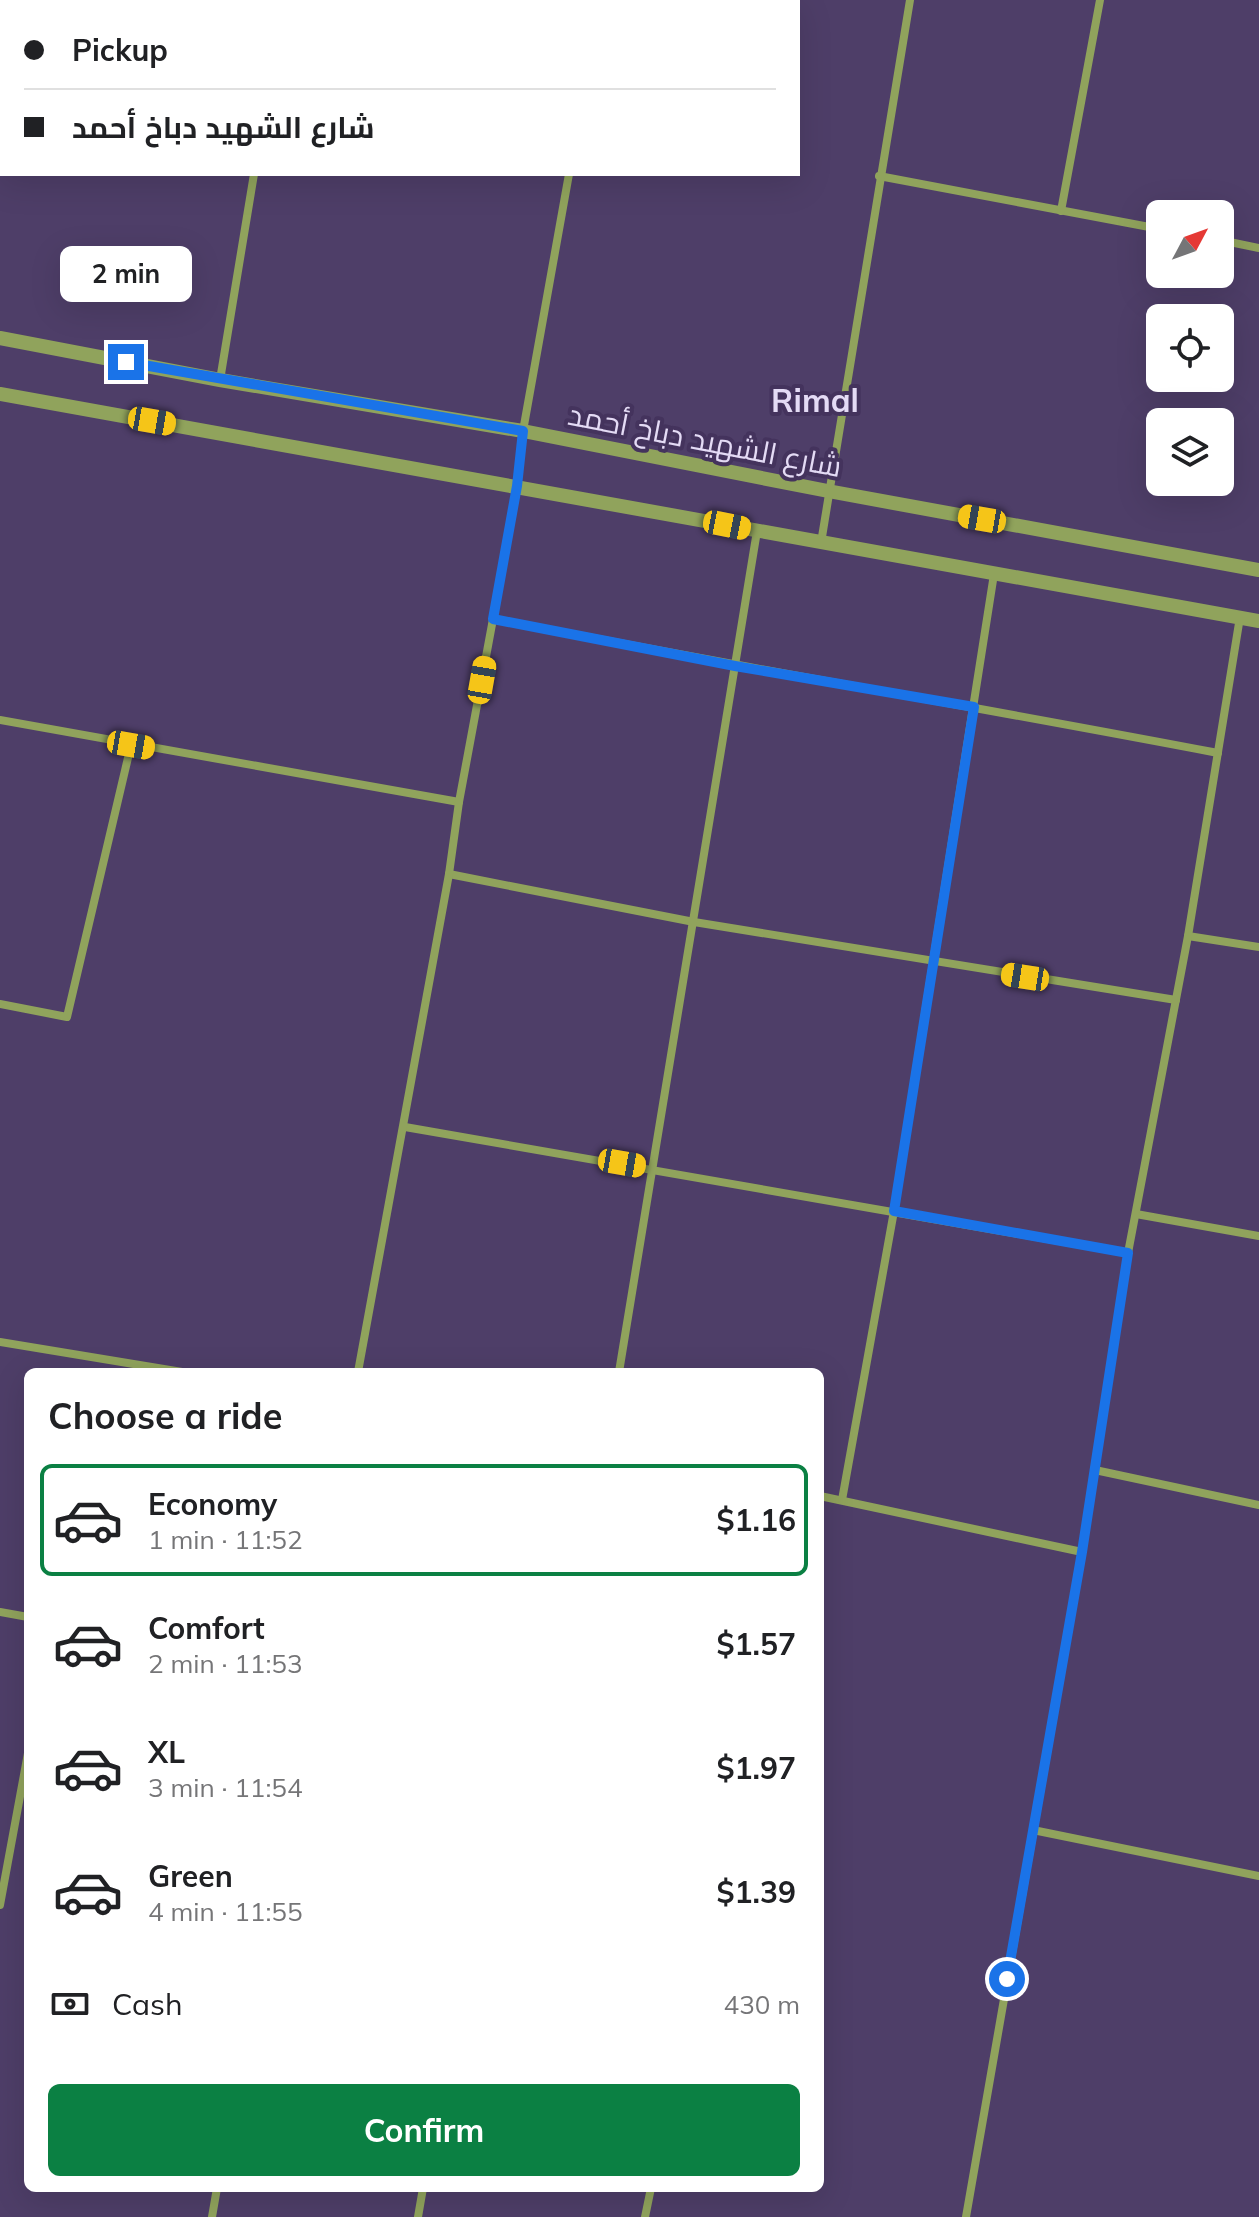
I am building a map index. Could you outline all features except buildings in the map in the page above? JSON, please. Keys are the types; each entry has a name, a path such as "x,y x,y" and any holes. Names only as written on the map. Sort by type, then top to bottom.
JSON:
{"street":[{"path":"821,543 910,0"},
{"path":"1061,211 1100,0"},
{"path":"220,380 254,176"},
{"path":"359,1368 405,1127 569,176"},
{"path":"879,176 1146,226"},
{"path":"1234,243 1259,248"},
{"name":"شارع الشهيد دباخ أحمد","path":"0,338 220,380 523,431 1259,570"},
{"path":"0,394 1259,621"},
{"path":"620,1368 757,531"},
{"path":"842,1500 935,963 994,574"},
{"path":"966,2217 1082,1552 1128,1253 1188,936 1240,617"},
{"path":"493,619 1218,753"},
{"path":"0,720 459,802"},
{"path":"0,1004 67,1017 131,745"},
{"path":"449,874 694,922 1176,1000"},
{"path":"1188,936 1259,947"},
{"path":"405,1127 1128,1253"},
{"path":"1136,1214 1259,1236"},
{"path":"0,1342 158,1368"},
{"path":"1095,1470 1259,1505"},
{"path":"824,1497 1082,1552"},
{"path":"0,1612 24,1616"},
{"path":"0,1905 24,1775"},
{"path":"1033,1830 1259,1876"},
{"path":"212,2217 216,2192"},
{"path":"418,2217 422,2192"},
{"path":"645,2217 650,2192"}],"district":[{"name":"Rimal","path":"815,400"}],"route":[{"path":"126,362 523,431 517,486 493,619 735,666 974,707 894,1211 1128,1253 1082,1552 1007,1979"}]}
